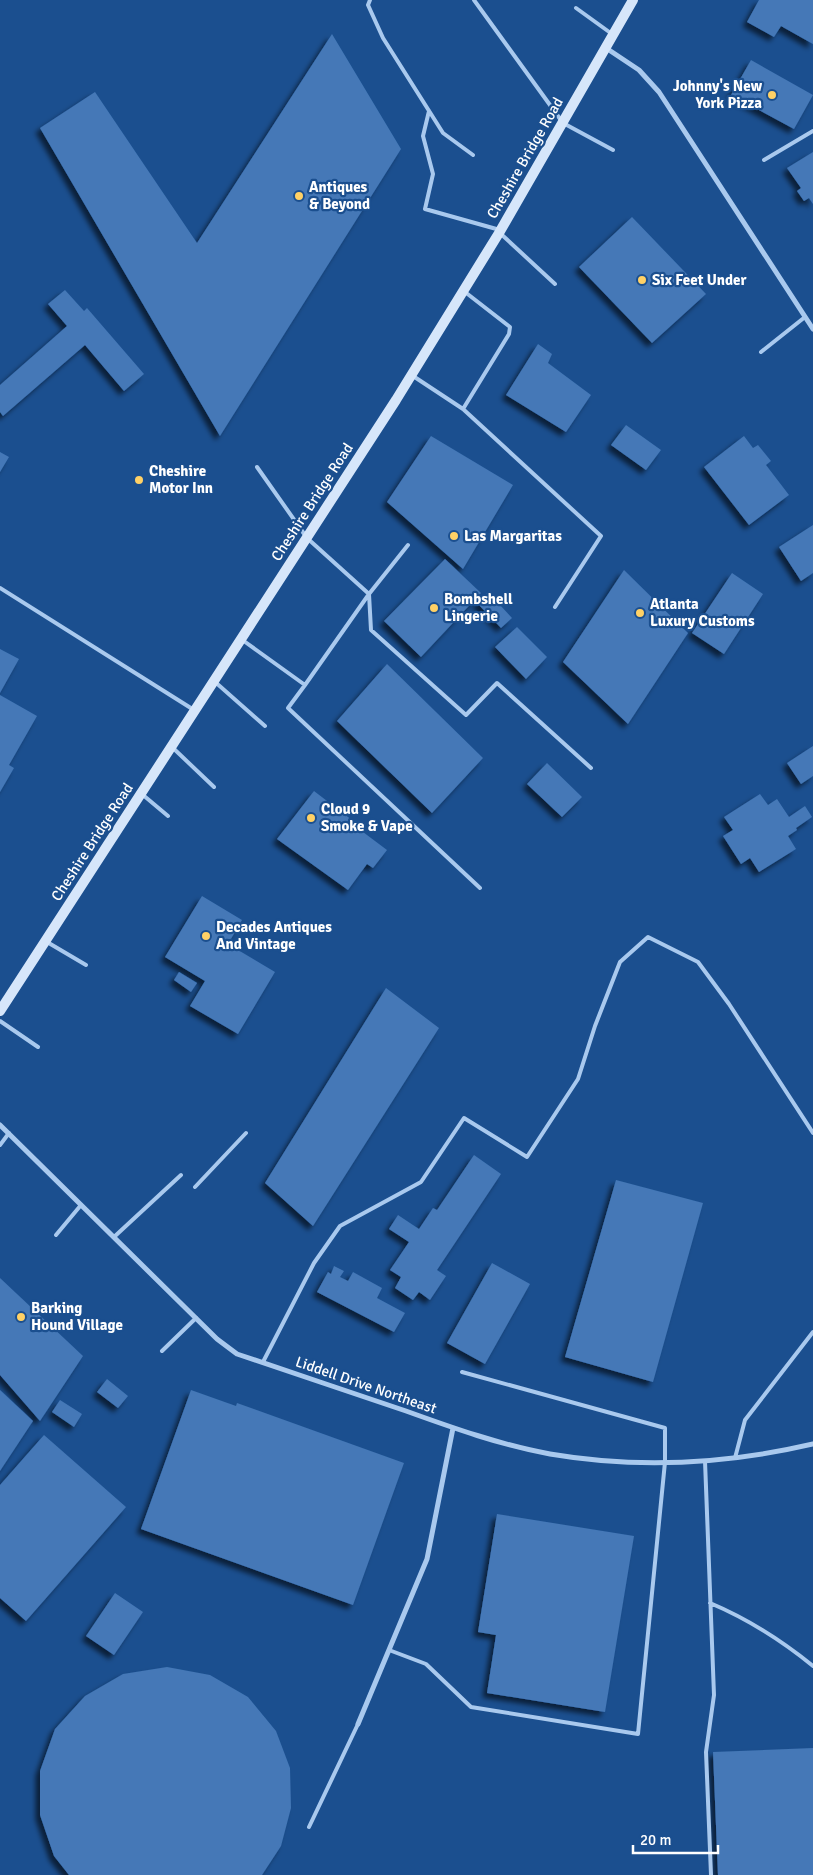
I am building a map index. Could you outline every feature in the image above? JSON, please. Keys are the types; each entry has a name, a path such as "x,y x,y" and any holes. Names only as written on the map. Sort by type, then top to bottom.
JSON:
{"main road":[{"name":"Cheshire Bridge Road","path":"0,1011 411,375 500,232 633,0"}],"street":[{"path":"606,48 639,70 659,92 813,329"},
{"name":"Liddell Drive Northeast","path":"0,1125 217,1339 237,1354 486,1439 551,1454 628,1462 705,1461 771,1454 813,1444"},
{"path":"358,1724 427,1559 453,1428"}],"lane":[{"path":"370,0 368,5 383,38 443,133 473,155"},
{"path":"474,0 563,123 613,150"},
{"path":"576,8 613,36"},
{"path":"429,111 423,136 433,174 425,209 500,232 555,284"},
{"path":"764,160 813,131"},
{"path":"463,291 510,327 509,334 463,409"},
{"path":"761,352 805,317"},
{"path":"411,375 463,409 601,536 555,607"},
{"path":"257,467 307,538 369,594 371,630 466,715 497,683 591,768"},
{"path":"408,545 369,594 288,708 480,888"},
{"path":"0,588 194,710"},
{"path":"241,639 305,685"},
{"path":"214,681 265,726"},
{"path":"171,746 214,787"},
{"path":"141,793 168,816"},
{"path":"263,1362 314,1263 340,1226 421,1182 464,1118 527,1157 578,1079 595,1026 620,962 648,937 698,962 729,1004 813,1133"},
{"path":"45,941 86,966"},
{"path":"0,1021 38,1047"},
{"path":"195,1187 246,1133"},
{"path":"0,1145 9,1134"},
{"path":"114,1237 181,1175"},
{"path":"56,1235 81,1205"},
{"path":"162,1351 196,1318"},
{"path":"736,1458 745,1420 813,1332"},
{"path":"389,1650 426,1664 471,1708 638,1734 665,1462 665,1428 462,1372"},
{"path":"705,1461 714,1695 706,1752 711,1875"},
{"path":"710,1602 742,1616 778,1639 813,1666"},
{"path":"309,1827 358,1724"}],"building":[{"path":"759,0 813,0 813,44 781,26 774,37 747,22"},
{"name":"Antiques & Beyond","path":"332,34 401,149 220,436 40,128 95,92 197,243"},
{"name":"Johnny's New York Pizza","path":"751,60 813,95 794,129 731,95"},
{"path":"813,152 813,204 809,198 804,201 797,191 801,188 787,168"},
{"name":"Six Feet Under","path":"632,217 706,294 652,343 579,267"},
{"path":"65,290 84,311 87,308 144,374 124,391 85,345 3,416 0,412 0,385 67,326 48,304"},
{"path":"538,344 552,354 548,363 591,395 566,432 506,395"},
{"path":"626,425 661,450 646,470 611,445"},
{"name":"Las Margaritas","path":"431,436 513,485 463,569 387,502"},
{"path":"744,436 753,448 758,445 771,461 766,465 789,495 749,525 704,467"},
{"path":"0,452 9,457 0,472"},
{"path":"813,525 813,573 801,581 779,547"},
{"path":"445,559 481,593 421,657 384,621"},
{"path":"624,570 688,633 628,724 563,662"},
{"path":"732,573 763,594 724,654 692,633"},
{"path":"488,592 512,618 501,628 477,603"},
{"path":"517,627 547,657 526,679 495,647"},
{"path":"0,649 19,659 0,693"},
{"path":"387,664 483,758 432,813 337,721"},
{"path":"0,695 37,716 9,765 14,768 0,792"},
{"path":"813,746 813,776 801,784 787,763"},
{"path":"547,763 582,797 562,817 527,784"},
{"path":"314,791 365,830 363,832 387,850 373,868 367,864 348,890 277,839"},
{"path":"760,794 768,805 777,799 789,817 805,806 812,817 788,836 796,849 759,872 750,858 741,864 723,836 733,830 724,817"},
{"path":"202,896 242,920 228,944 275,972 238,1034 190,1006 205,981 165,957"},
{"path":"179,972 197,983 191,992 174,980"},
{"path":"386,988 439,1028 313,1226 265,1183"},
{"path":"474,1155 501,1174 437,1270 446,1276 430,1300 419,1292 413,1300 395,1288 401,1277 390,1270 409,1242 389,1229 398,1215 419,1229 433,1208 437,1210"},
{"path":"616,1180 703,1203 653,1382 565,1357"},
{"path":"492,1263 530,1284 485,1364 447,1343"},
{"path":"334,1266 344,1271 340,1277 348,1281 353,1272 382,1288 377,1298 405,1313 394,1332 317,1292 328,1272 331,1274"},
{"name":"Barking Hound Village","path":"0,1278 83,1356 40,1421 0,1375"},
{"path":"107,1379 128,1396 118,1408 97,1392"},
{"path":"0,1390 33,1421 0,1471"},
{"path":"191,1390 236,1406 237,1403 404,1463 353,1605 141,1529"},
{"path":"60,1400 82,1414 74,1427 52,1412"},
{"path":"44,1435 126,1507 26,1621 0,1598 0,1485"},
{"path":"497,1514 634,1536 605,1712 487,1693 496,1635 478,1632"},
{"path":"115,1593 143,1612 114,1655 86,1636"},
{"path":"167,1667 210,1675 248,1697 276,1731 290,1768 291,1808 281,1846 262,1875 69,1875 54,1856 40,1815 40,1771 55,1729 85,1696 123,1674"},
{"path":"813,1748 813,1875 718,1875 713,1752"}],"place":[{"name":"Johnny's New York Pizza","path":"772,95"},
{"name":"Antiques & Beyond","path":"299,196"},
{"name":"Six Feet Under","path":"642,280"},
{"name":"Cheshire Motor Inn","path":"139,480"},
{"name":"Las Margaritas","path":"454,536"},
{"name":"Bombshell Lingerie","path":"434,608"},
{"name":"Atlanta Luxury Customs","path":"640,613"},
{"name":"Cloud 9 Smoke & Vape","path":"311,818"},
{"name":"Decades Antiques And Vintage","path":"206,936"},
{"name":"Barking Hound Village","path":"21,1317"}]}
